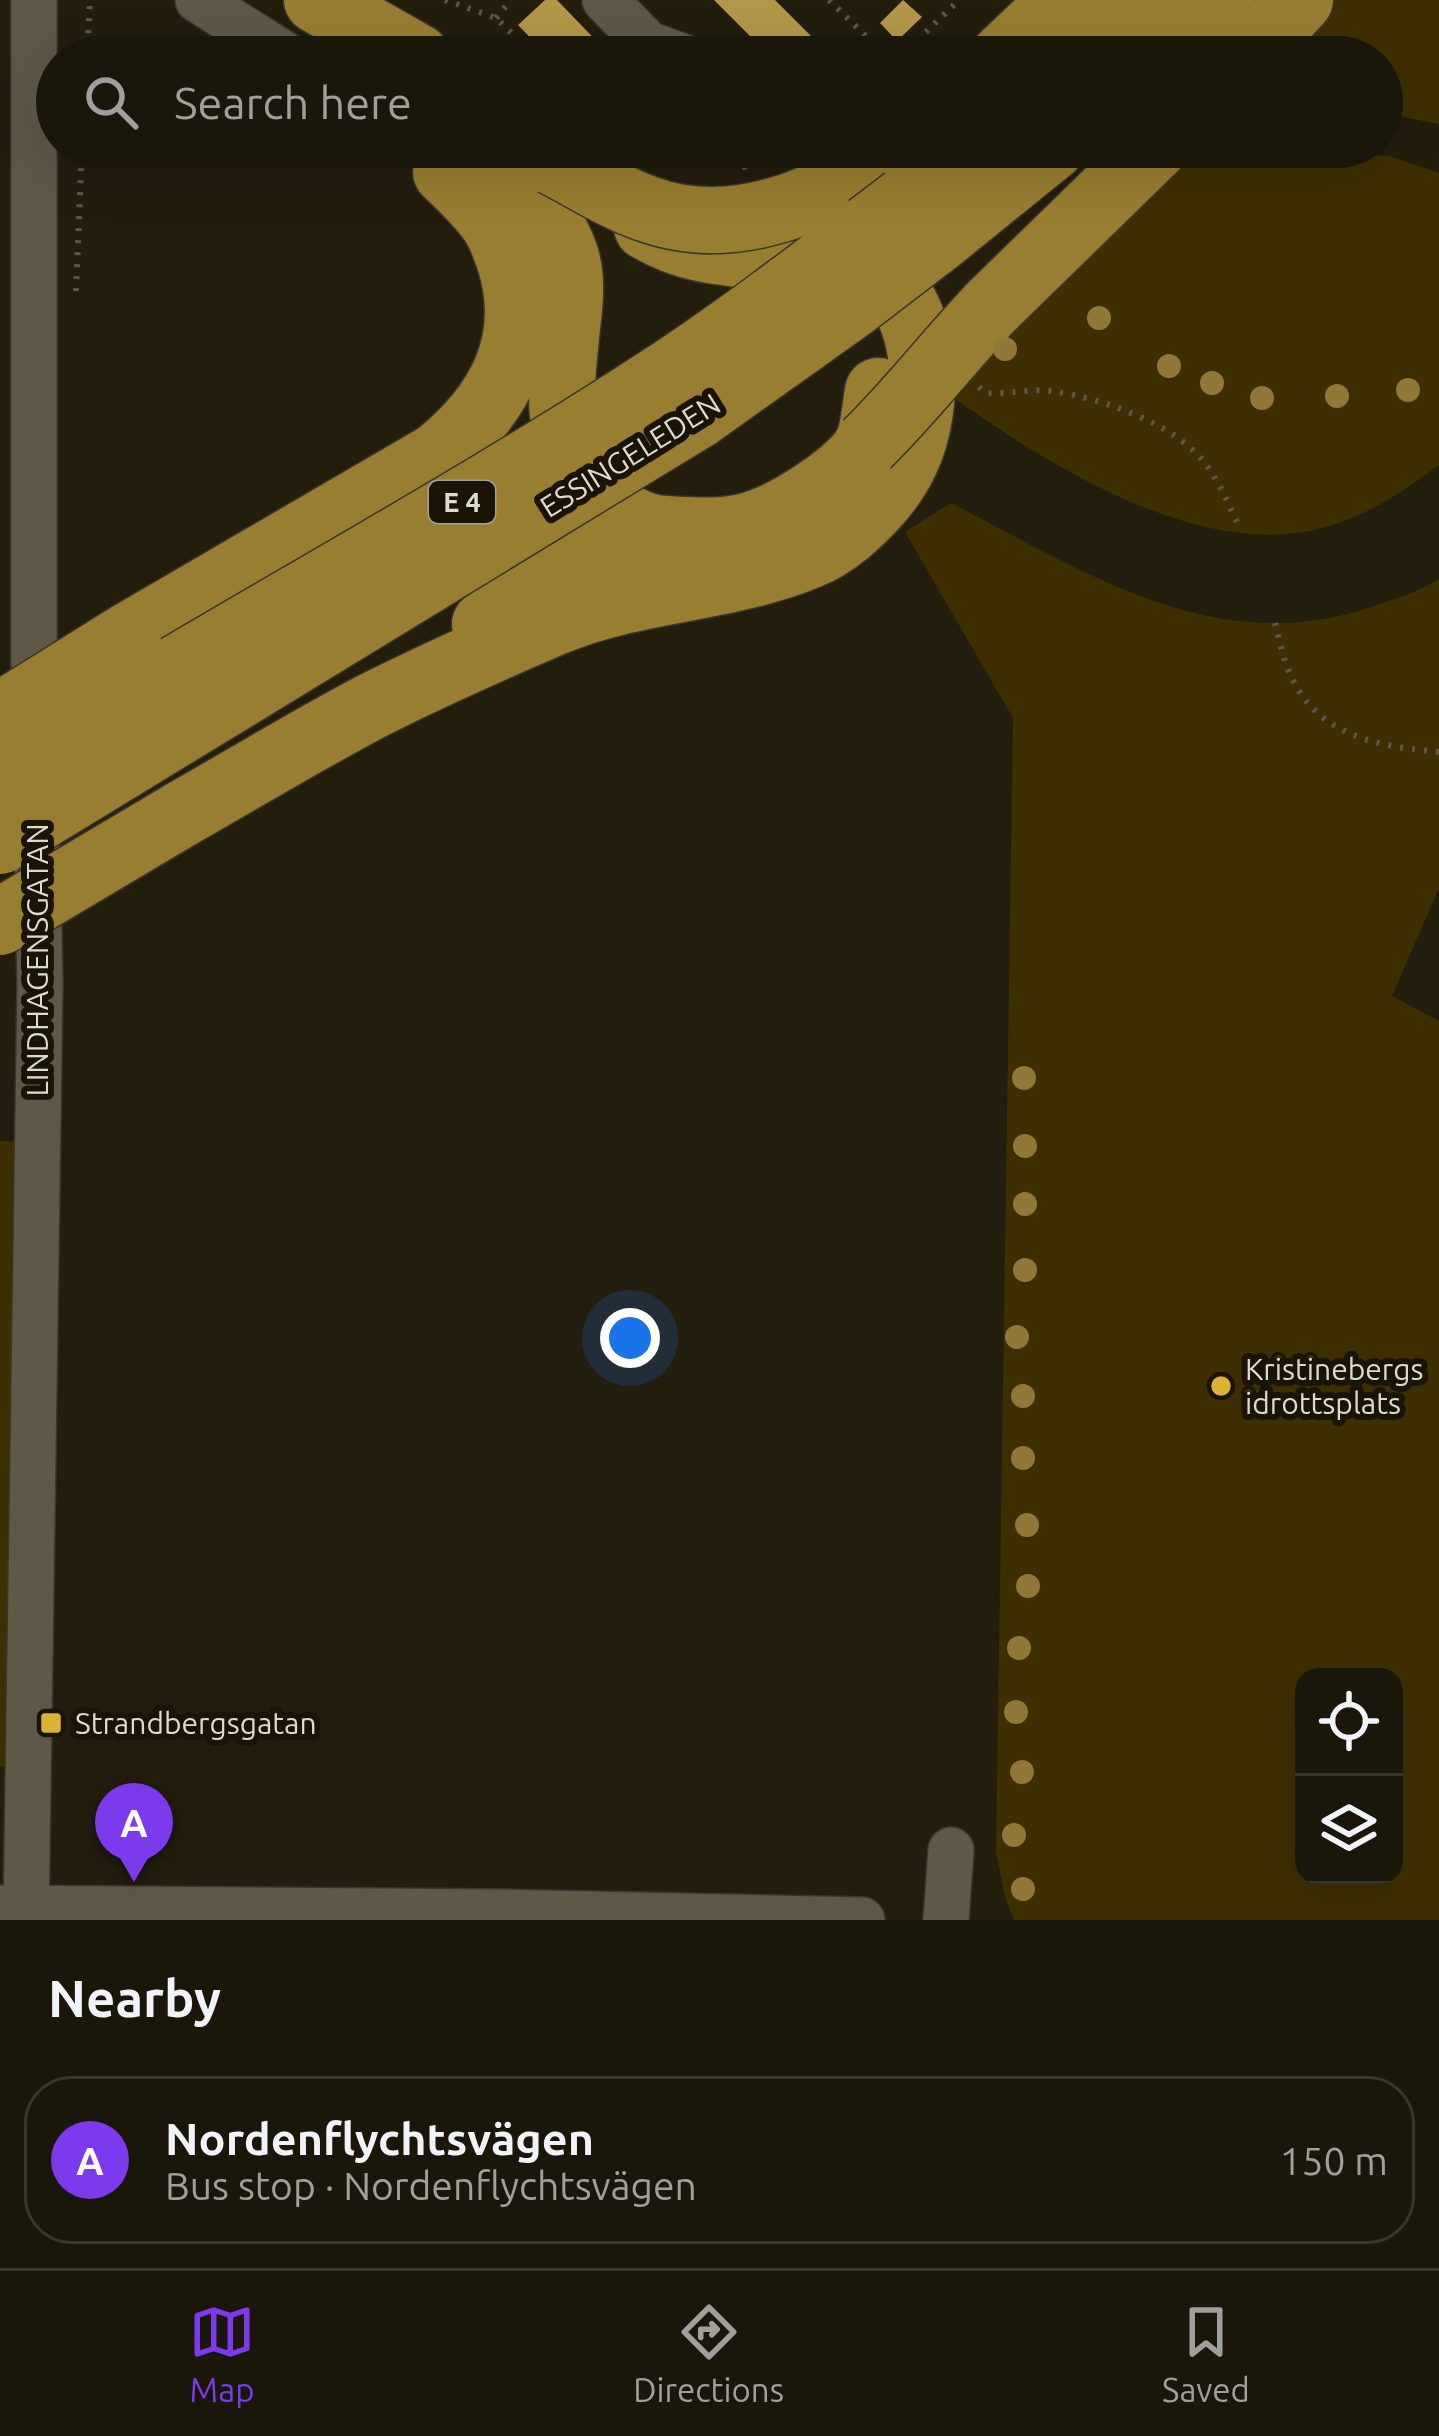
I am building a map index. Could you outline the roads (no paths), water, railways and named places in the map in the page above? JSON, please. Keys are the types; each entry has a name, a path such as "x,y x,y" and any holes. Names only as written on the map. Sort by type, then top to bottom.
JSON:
{"highway":[{"path":"316,0 380,36"},
{"path":"1025,36 1063,0"},
{"path":"1101,36 1142,0"},
{"path":"1180,36 1221,0"},
{"path":"1267,36 1300,0"},
{"path":"441,168 493,222 541,182"},
{"path":"0,922 370,707 556,621 629,598 758,573 812,555 846,534 895,483 912,453 924,359 896,287 838,230 791,211 638,174 514,188 485,168"},
{"name":"ESSINGELEDEN","path":"0,775 450,509 680,365 946,168"},
{"name":"ESSINGELEDEN","path":"0,841 698,415 851,306 914,195 992,168"},
{"path":"541,182 566,256 571,296 561,417 570,451 584,477 623,517 657,529 701,532 740,529 777,516 843,472 992,306 1133,168"},
{"path":"541,182 682,218 722,221 761,216 861,173 914,195"},
{"path":"541,182 666,238 773,259 804,269 833,287 857,309 874,337 881,367 867,445"},
{"path":"11,690 128,636 437,456 464,434 504,378 515,346 517,284 541,182"},
{"path":"370,707 583,553 616,538 657,529"}],"street":[{"name":"LINDHAGENSGATAN","path":"18,1912 26,1781 20,985 11,690 17,255 34,0"},
{"path":"198,0 255,36"},
{"path":"316,0 365,36"},
{"path":"605,0 640,36"},
{"path":"946,1920 951,1850"},
{"path":"18,1912 862,1920"}],"place":[{"name":"Kristinebergs idrottsplats","path":"1221,1386"},
{"name":"Strandbergsgatan","path":"51,1723"},
{"name":"Nordenflychtsvägen","path":"134,1882"}]}
